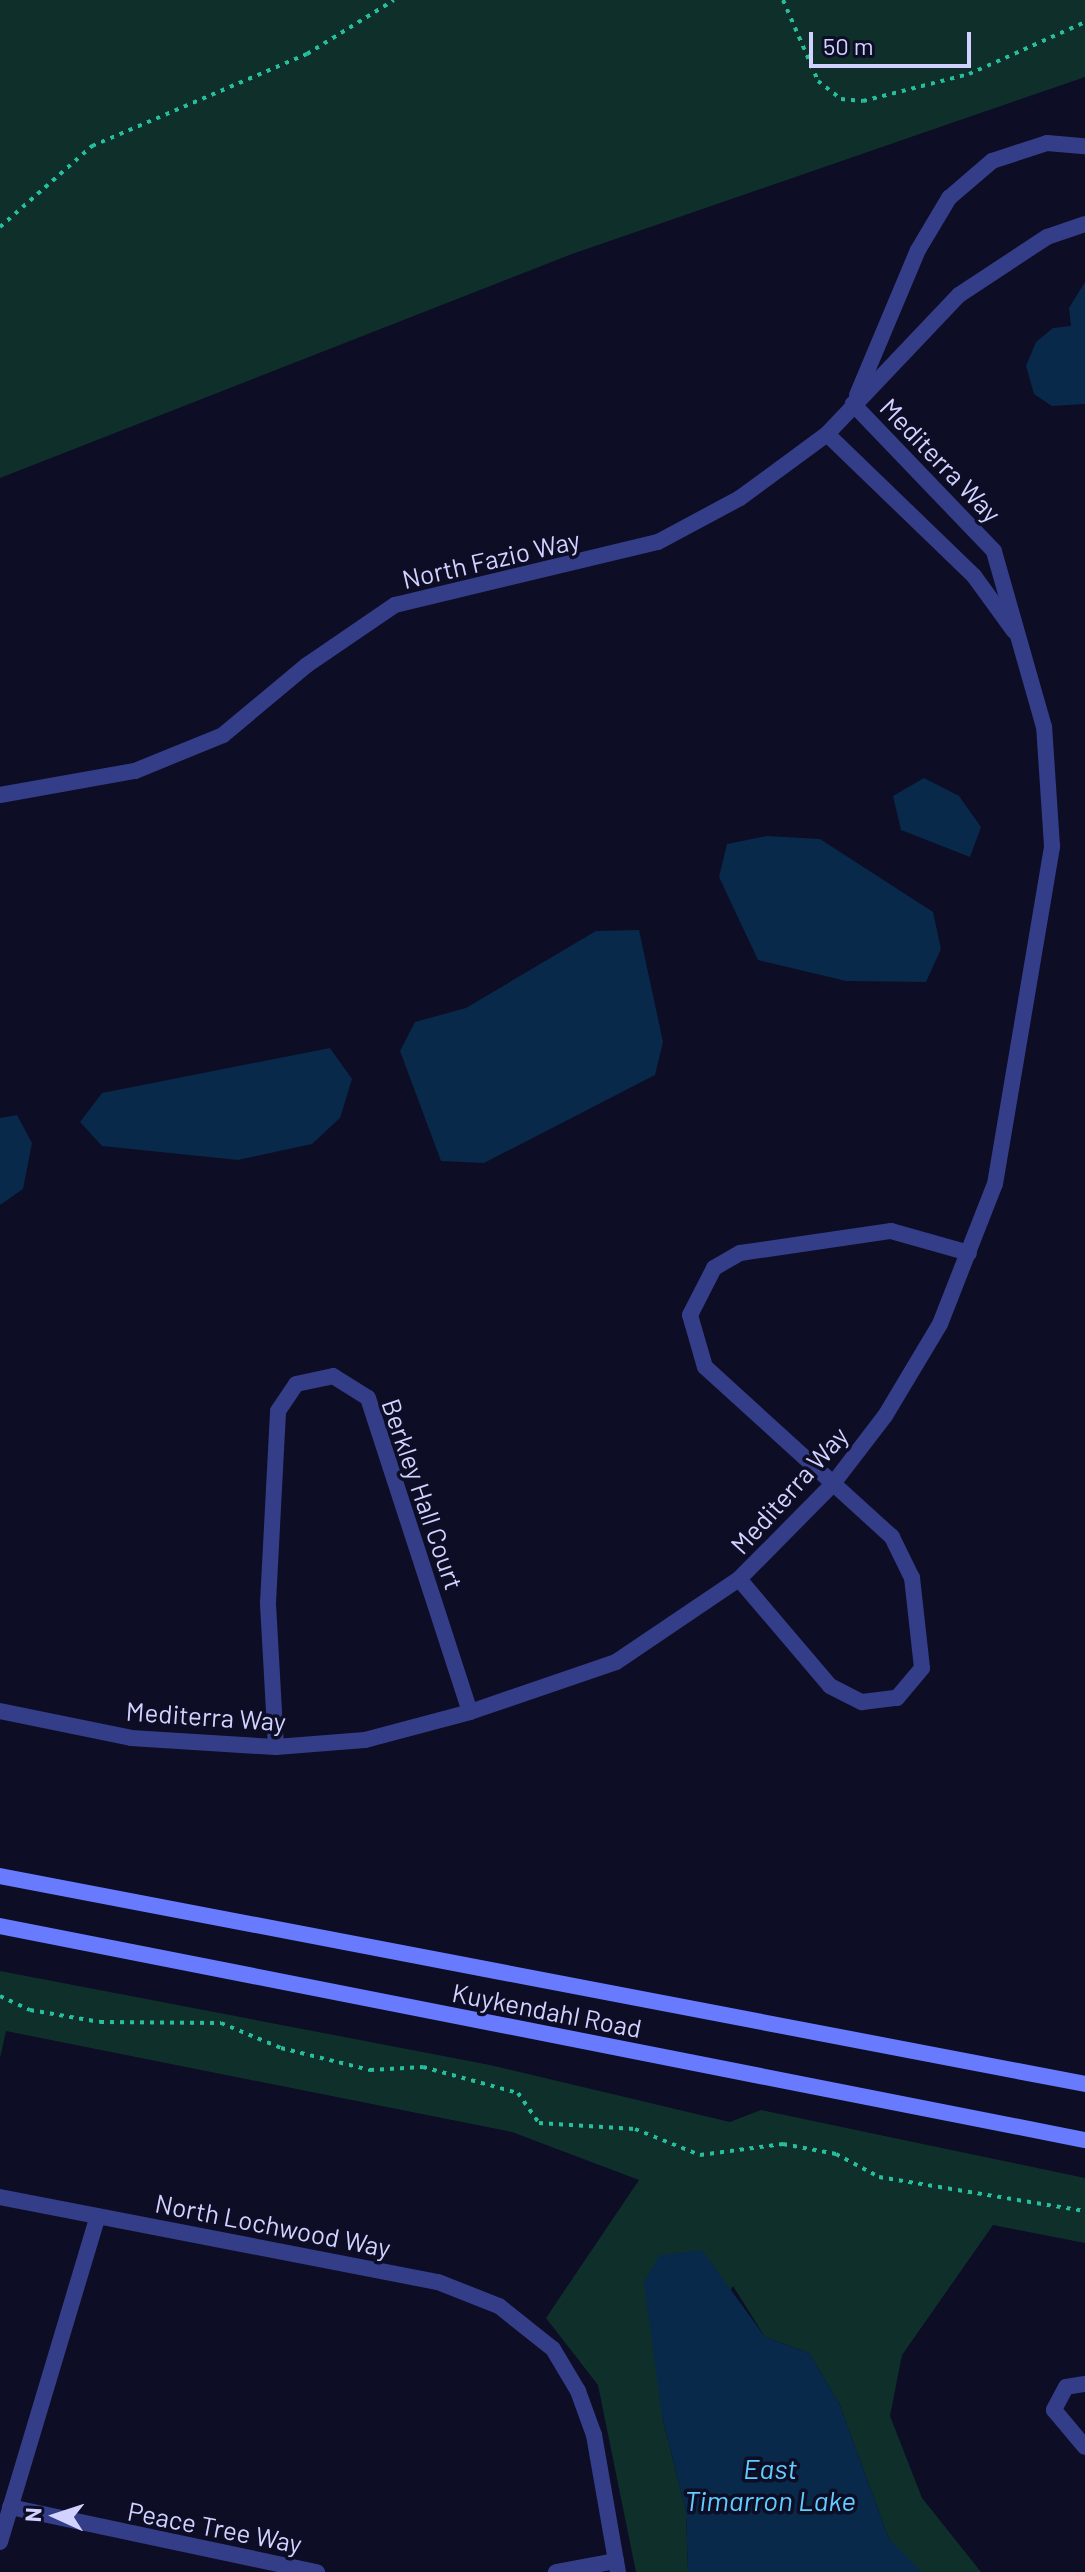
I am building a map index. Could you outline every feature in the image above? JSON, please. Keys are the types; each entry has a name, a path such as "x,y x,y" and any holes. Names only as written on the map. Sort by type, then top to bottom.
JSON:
{"main road":[{"name":"Kuykendahl Road","path":"0,1876 1085,2084"},
{"name":"Kuykendahl Road","path":"0,1926 1085,2140"}],"street":[{"name":"North Fazio Way","path":"853,404 918,250 949,198 992,161 1047,143 1085,146"},
{"name":"North Fazio Way","path":"0,795 135,771 223,735 395,605 658,542 740,498 827,434 959,295 1047,237 1085,224"},
{"name":"Mediterra Way","path":"0,1711 131,1738 276,1747 365,1740 470,1712 616,1662 739,1579 832,1485 915,1371 969,1253 995,1184 1052,846 1044,727 994,551 853,404"},
{"name":"Mediterra Way","path":"827,434 974,576 1022,642"},
{"path":"739,1579 830,1686 862,1702 897,1698 922,1668 912,1578 892,1537 705,1367 690,1315 698,1290 714,1268 740,1253 857,1233 914,1233 969,1253"},
{"name":"Berkley Hall Court","path":"276,1747 268,1603 278,1411 296,1384 333,1376 368,1398 470,1712"},
{"name":"North Lochwood Way","path":"0,2197 438,2282 528,2325 578,2391 594,2435 617,2566"},
{"path":"0,2542 98,2216"},
{"path":"1085,2384 1066,2387 1054,2410 1085,2447"},
{"name":"Peace Tree Way","path":"10,2507 317,2572"},
{"path":"556,2572 617,2566"}],"path":[{"path":"0,227 92,146 307,54 394,0"},
{"path":"783,0 818,81 841,99 863,101 969,74 1085,22"},
{"path":"0,1996 30,2010 100,2022 221,2023 281,2048 370,2070 423,2067 518,2093 539,2123 635,2129 700,2155 783,2144 836,2154 879,2177 1085,2211"}],"green space":[{"path":"0,0 1085,0 1085,77 572,254 0,478"},
{"path":"0,1971 490,2065 730,2122 761,2110 1085,2178 1085,2243 993,2225 902,2355 890,2416 922,2498 981,2572 922,2572 907,2564 889,2539 839,2403 809,2353 765,2337 733,2286 662,2417 686,2511 688,2572 636,2572 598,2385 546,2318 639,2180 512,2132 6,2031 0,2058"}],"water":[{"path":"1085,282 1085,404 1052,406 1034,394 1026,366 1036,342 1053,328 1071,326 1069,308"},
{"path":"924,778 959,796 981,827 970,857 901,830 893,796"},
{"path":"767,836 820,839 933,912 941,949 926,982 846,981 758,960 719,877 727,844"},
{"path":"639,930 663,1042 655,1075 484,1163 441,1161 400,1051 415,1022 466,1008 596,931"},
{"path":"330,1048 352,1079 340,1118 312,1144 238,1160 102,1146 80,1122 102,1093"},
{"path":"17,1115 32,1143 23,1189 0,1205 0,1118"},
{"name":"East Timarron Lake","path":"702,2250 765,2337 809,2353 839,2403 889,2539 922,2572 688,2572 686,2511 662,2417 644,2282 660,2255"}]}
